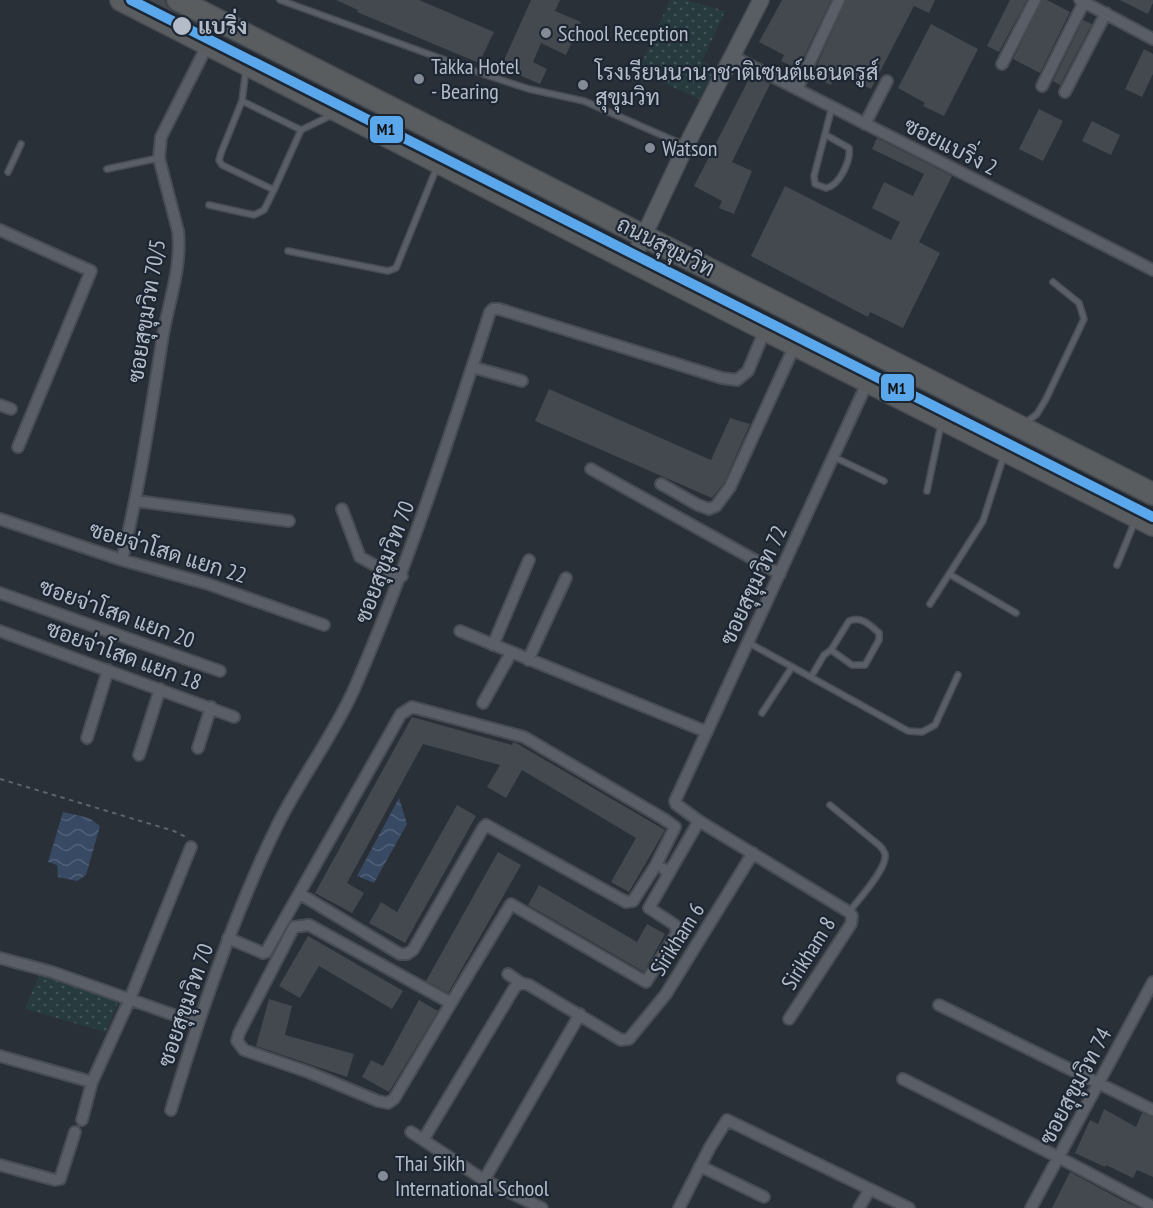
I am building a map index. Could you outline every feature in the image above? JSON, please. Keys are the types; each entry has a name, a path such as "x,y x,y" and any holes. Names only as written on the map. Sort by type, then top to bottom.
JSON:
{"highway":[{"name":"ถนนสุขุมวิท","path":"121,0 765,330 1145,521"},
{"name":"ถนนสุขุมวิท","path":"190,4 1153,494"}],"main road":[{"path":"632,261 686,146 761,0"}],"street":[{"path":"797,89 839,0"},
{"path":"1002,64 1035,0"},
{"path":"1042,86 1082,1 1153,39"},
{"path":"1065,92 1106,13"},
{"name":"ซอยสุขุมวิท 70/5","path":"122,560 136,501 180,244 159,158 161,137 208,44"},
{"name":"ซอยแบริ่ง 2","path":"732,56 1153,270"},
{"path":"865,124 887,81"},
{"path":"0,230 91,271 18,447"},
{"name":"ซอยสุขุมวิท 70","path":"171,1110 197,1023 228,938 277,825 354,691 402,576 490,312 493,309 722,378 737,380 748,371 765,330"},
{"path":"661,484 698,505 709,509 717,506 730,487 795,345"},
{"path":"472,367 522,381"},
{"name":"ซอยสุขุมวิท 72","path":"676,804 676,798 868,381"},
{"path":"591,469 780,574"},
{"path":"136,501 289,521"},
{"path":"342,509 360,557 385,571 402,576"},
{"name":"ซอยจ่าโสด แยก 22","path":"0,519 122,560 208,584 324,625"},
{"path":"493,645 529,560"},
{"path":"528,660 566,578"},
{"name":"ซอยจ่าโสด แยก 20","path":"0,593 220,671"},
{"path":"460,631 707,732"},
{"name":"ซอยจ่าโสด แยก 18","path":"0,632 234,717"},
{"path":"483,704 510,653"},
{"path":"87,738 108,670"},
{"path":"139,755 160,689"},
{"path":"198,748 211,707"},
{"path":"228,938 265,953 401,714 412,707 524,737 675,827 656,865 633,901 626,902 486,825 412,950 407,954 400,954 300,894"},
{"name":"Sirikham 8","path":"676,804 699,821 753,852 852,916 851,924 789,1018"},
{"path":"451,1003 309,925 302,925 294,927 237,1041 244,1050 388,1103 394,1099 511,904 643,981 648,981 677,933 675,925 649,908 699,821"},
{"path":"82,1120 92,1082 129,1000 191,847"},
{"name":"Sirikham 6","path":"580,1014 621,1040 629,1039 666,994 753,852"},
{"path":"656,865 669,873"},
{"path":"0,958 52,972 197,1023"},
{"path":"484,1180 580,1014 508,974"},
{"path":"423,1140 515,987 521,983"},
{"name":"ซอยสุขุมวิท 74","path":"1031,1208 1152,988"},
{"path":"939,1005 1153,1110"},
{"path":"0,1056 92,1082"},
{"path":"903,1079 1153,1208"},
{"path":"679,1208 725,1121 730,1120 909,1208"},
{"path":"0,1165 55,1180 60,1179 75,1132"},
{"path":"411,1132 484,1180 542,1208"},
{"path":"700,1166 764,1197"},
{"path":"859,1208 870,1189"}],"lane":[{"path":"280,0 489,76 529,89 584,100 686,146"},
{"path":"246,63 242,101 219,160 222,165 274,190"},
{"path":"242,101 301,130"},
{"path":"826,135 849,148 850,153 849,160 835,184 826,188 815,184 814,176 832,107"},
{"path":"209,205 254,215 264,210 301,130 338,111"},
{"path":"8,172 21,144"},
{"path":"106,169 159,158"},
{"path":"288,251 388,271 396,268 439,163"},
{"path":"1020,427 1037,414 1046,399 1084,319 1079,303 1053,282"},
{"path":"927,491 941,419"},
{"path":"930,604 984,521 1005,451"},
{"path":"834,457 884,481"},
{"path":"1117,565 1145,521"},
{"path":"949,574 1016,613"},
{"path":"811,677 849,621 863,620 879,633 879,640 865,665 852,665 831,650"},
{"path":"748,642 908,731 922,732 935,725 958,675"},
{"path":"762,713 792,667"},
{"path":"830,805 885,852 881,870 849,912"}],"path":[{"path":"0,779 174,831 188,838 191,847"}],"green space":[{"path":"670,0 686,0 725,11 702,61 717,69 699,99 638,71"},
{"path":"39,975 119,1000 106,1032 25,1009"}],"water":[{"path":"399,798 407,824 374,883 357,876"},
{"path":"63,812 89,818 100,826 86,875 77,881 58,877 57,865 48,862"}],"building":[{"path":"149,0 165,0 172,11 283,69"},
{"path":"336,0 419,0 494,32 479,63 357,12 358,10"},
{"name":"School Reception","path":"531,0 560,0 555,11 581,22 566,55 541,43 533,62 547,69 540,84 501,67"},
{"path":"782,0 831,0 798,69 781,61 784,55 759,42"},
{"path":"846,0 935,0 929,13 914,6 871,89 837,72 831,85 812,76"},
{"path":"1010,0 1027,0 999,52 987,46"},
{"path":"1042,0 1047,0 1070,12 1040,73 1013,59"},
{"path":"1120,0 1153,0 1153,3 1148,14"},
{"path":"1083,20 1092,24 1060,85 1053,81"},
{"path":"931,24 978,49 944,116 923,106 925,103 898,88"},
{"path":"1144,49 1153,54 1153,74 1142,97 1125,89"},
{"path":"751,75 770,84 732,162 752,171 734,214 719,208 722,201 694,186"},
{"path":"1039,109 1063,121 1043,161 1019,149"},
{"path":"1092,121 1120,135 1111,155 1082,141"},
{"path":"877,138 952,176 919,242 940,253 903,328 870,312 868,317 751,256 785,186 891,240 900,222 872,208 884,182 913,196 924,174 872,149"},
{"path":"549,389 711,460 730,418 750,424 724,483 712,498 535,421"},
{"path":"412,717 512,745 513,742 516,743 665,830 629,892 611,882 636,838 522,770 506,798 487,787 500,765 423,744 347,883 364,893 352,913 315,893"},
{"path":"457,805 476,816 405,943 369,923 381,902 397,912"},
{"path":"498,852 521,865 448,993 426,981"},
{"path":"539,885 637,942 647,924 665,934 644,972 528,905"},
{"path":"308,936 403,991 392,1009 319,966 300,998 279,986"},
{"path":"269,999 292,1006 285,1035 354,1054 347,1077 256,1046"},
{"path":"419,1000 438,1011 389,1092 362,1077 371,1060 383,1066"},
{"path":"1104,1109 1136,1127 1142,1113 1153,1117 1153,1177 1137,1170 1133,1178 1075,1153 1090,1120 1098,1124"},
{"path":"1070,1172 1122,1200 1139,1208 1052,1208"}],"transit line":[{"name":"M1","path":"131,0 1153,517"}],"place":[{"name":"แบริ่ง","path":"182,26"},
{"name":"School Reception","path":"546,33"},
{"name":"Takka Hotel - Bearing","path":"419,79"},
{"name":"โรงเรียนนานาชาติเซนต์แอนดรูส์ สุขุมวิท","path":"583,85"},
{"name":"Watson","path":"650,148"},
{"name":"Thai Sikh International School","path":"383,1176"}]}
